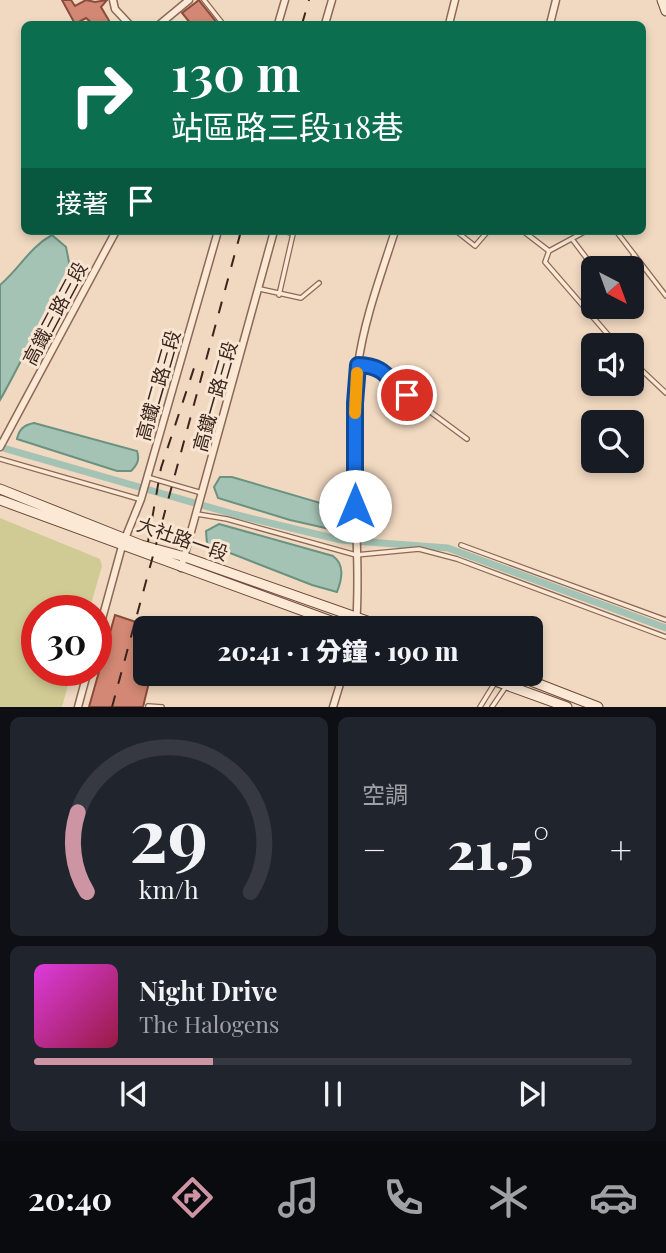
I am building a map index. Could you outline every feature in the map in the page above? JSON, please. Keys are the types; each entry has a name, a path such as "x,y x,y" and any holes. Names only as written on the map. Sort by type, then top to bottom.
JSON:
{"street":[{"path":"113,0 115,9 126,21"},
{"path":"164,21 189,0"},
{"path":"279,21 285,0"},
{"path":"327,21 332,0"},
{"path":"450,21 455,0"},
{"path":"551,21 556,0"},
{"path":"662,0 666,11"},
{"name":"高鐵三路三段","path":"0,447 114,235"},
{"name":"高鐵二路三段","path":"108,595 123,541 141,499 217,235"},
{"name":"高鐵一路三段","path":"181,568 273,235"},
{"path":"354,616 355,403 358,365 364,331 394,235"},
{"name":"大社路一段","path":"0,489 181,568 327,616"},
{"name":"大社路一段","path":"0,500 123,541 185,557 332,616"},
{"path":"78,707 84,686"},
{"path":"333,707 339,686"},
{"path":"510,686 567,707"},
{"path":"541,686 598,707"}],"lane":[{"path":"204,0 221,21"},
{"path":"279,295 293,235"},
{"path":"461,235 475,246 485,235"},
{"path":"528,235 549,251"},
{"path":"579,235 549,251 545,261 607,333"},
{"path":"619,235 634,256"},
{"path":"572,239 585,256"},
{"path":"644,268 666,296"},
{"path":"260,289 301,298 319,283"},
{"path":"358,365 374,365 385,372 394,385 467,439"},
{"path":"644,372 666,393"},
{"path":"0,459 141,499"},
{"path":"147,477 203,493"},
{"path":"197,514 227,519 356,555 419,549 457,559 666,637"},
{"path":"461,545 666,620"},
{"path":"480,707 493,686"},
{"path":"492,707 506,686"},
{"path":"148,706 162,707"}],"shaded area":[{"path":"52,235 66,247 71,272 0,400 0,285 37,246"},
{"path":"34,423 137,451 135,467 131,471 117,471 17,439 22,428"},
{"path":"220,477 232,477 344,510 346,518 343,532 290,520 218,498 214,487"},
{"path":"0,518 100,559 102,566 94,595 21,595 21,686 68,686 62,707 0,707"},
{"path":"219,524 333,556 341,572 337,592 207,544 206,531"}],"building":[{"path":"62,0 71,0 75,6 86,0 107,0 101,7 109,21 90,21 86,18 73,21"},
{"path":"199,0 216,21 189,21 182,13"},
{"path":"115,615 133,621 133,686 148,686 143,707 89,707 95,686 112,686 112,626"}],"waterway":[{"path":"0,447 233,514 341,540 448,548 666,628"}],"railway":[{"path":"303,21 309,0"},
{"path":"112,707 240,235"},
{"path":"148,542 161,468 197,359"}],"slow traffic":[{"path":"355,413 357,373"}],"route":[{"path":"355,506 355,403 358,365 374,365 385,372 394,385 407,395"}]}
